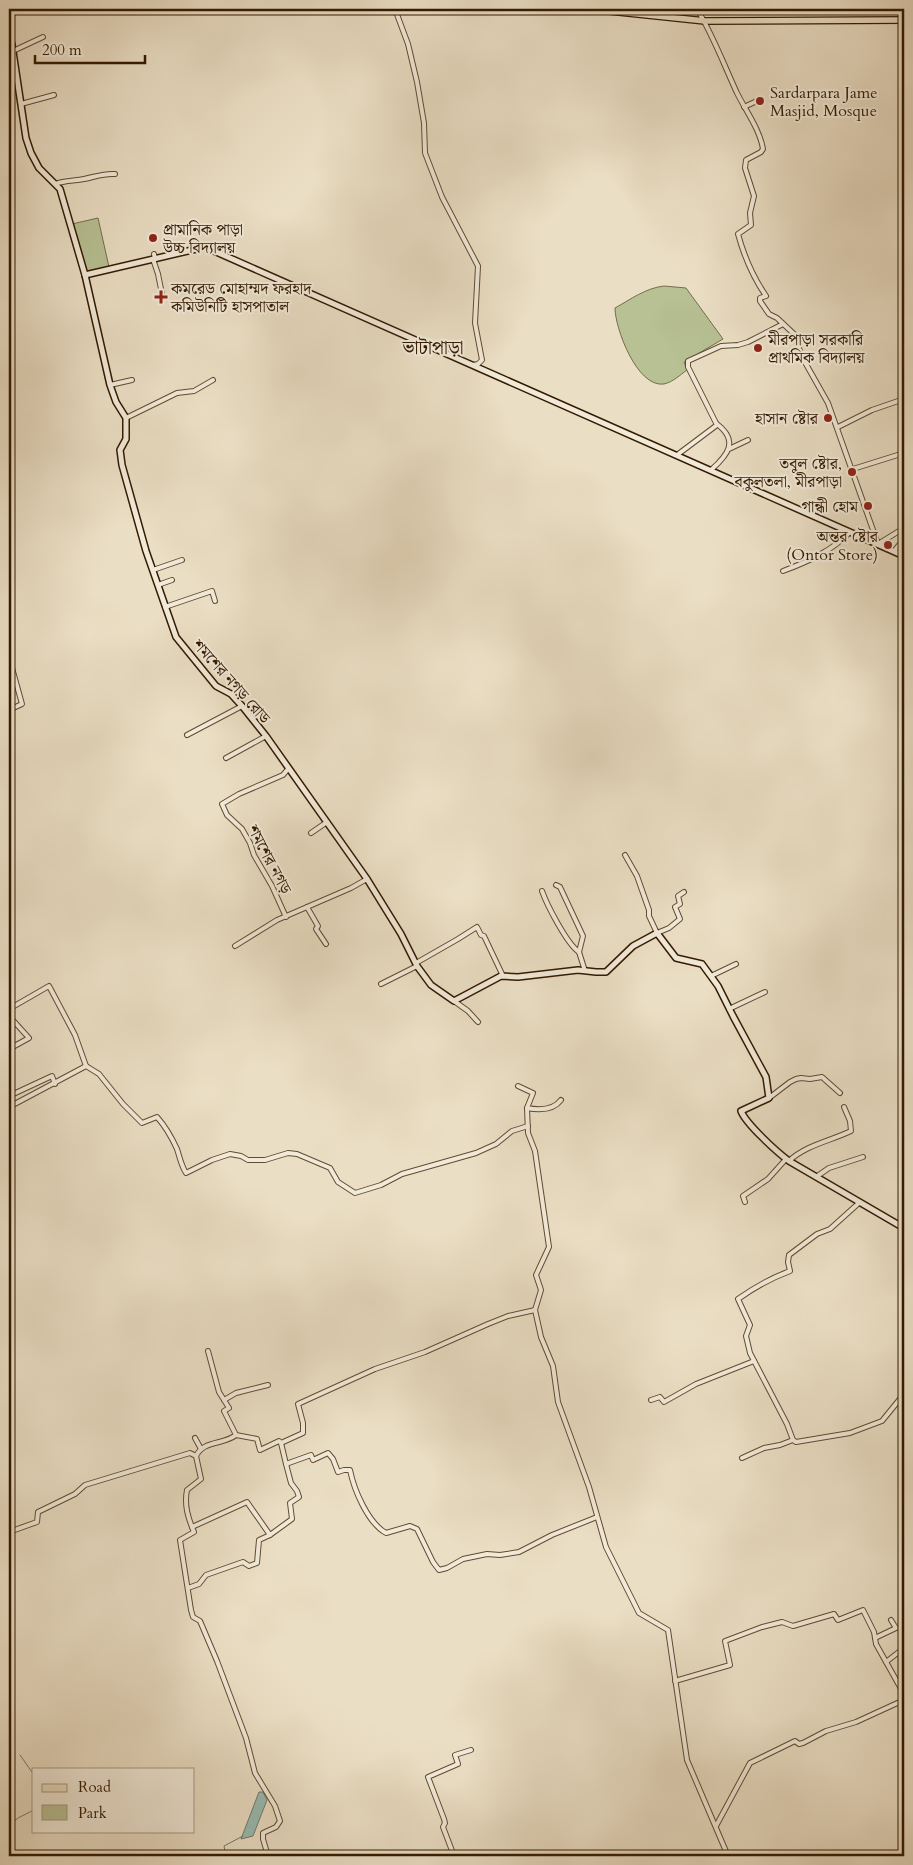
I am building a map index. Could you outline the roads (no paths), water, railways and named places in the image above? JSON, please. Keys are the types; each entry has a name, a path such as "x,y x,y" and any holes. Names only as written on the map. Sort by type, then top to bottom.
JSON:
{"main road":[{"path":"590,9 705,21 904,20"}],"street":[{"path":"396,9 408,44 416,82 424,122 425,153 442,197 478,266 475,323 482,360 478,364 471,366"},
{"path":"697,9 705,21 744,107 761,139 763,150 746,160 745,168 754,196 750,213 751,225 738,234 743,252 766,296 760,298 760,301 769,314 777,318 794,334 802,357 828,403 853,469 878,544"},
{"path":"9,35 13,50 26,138 38,168 60,189 85,275 110,385 116,402 126,418 177,393 194,391 213,380"},
{"path":"13,50 43,37"},
{"path":"21,104 54,95"},
{"path":"744,107 758,100"},
{"path":"55,184 64,180 85,179 107,172 115,174"},
{"path":"85,275 154,257 205,247 904,556"},
{"path":"154,257 162,294"},
{"path":"729,449 729,440 723,429 716,424 688,367 688,361 721,346 738,345 748,342 783,324"},
{"path":"110,385 132,380"},
{"path":"838,427 872,410 904,399"},
{"name":"শমশের নগড় রোড","path":"126,418 126,439 120,450 122,465 153,570 176,637 216,686 231,694 266,736 367,879 417,964 431,984 453,1001"},
{"path":"677,455 716,424"},
{"path":"711,470 720,462 729,449 748,440"},
{"path":"853,469 904,453"},
{"path":"878,544 904,528"},
{"path":"783,571 818,556 838,543 850,532"},
{"path":"894,551 900,544"},
{"path":"153,570 182,560"},
{"path":"158,585 172,580"},
{"path":"166,607 212,591 215,601"},
{"path":"9,657 22,704 9,710"},
{"path":"9,677 14,674"},
{"path":"187,735 242,706"},
{"path":"226,758 266,736"},
{"name":"শমশের নগড়","path":"286,917 272,886 254,855 250,842 242,829 227,815 222,804 239,794 283,775 288,769"},
{"path":"311,833 327,822"},
{"path":"626,855 637,876 649,910 649,916 657,933 676,958 702,964 718,986 766,1077 769,1098"},
{"name":"শমশের নগড়","path":"235,946 269,925 367,879"},
{"path":"556,885 560,887 583,936 579,952"},
{"path":"542,891 548,908 571,944 579,952 585,971"},
{"path":"478,1022 468,1011 453,1001 502,976 518,977 578,970 606,972 633,946 669,928 680,919 675,907 680,904 678,896 684,892"},
{"path":"307,907 318,926 316,929 326,944"},
{"path":"382,984 477,927 481,935 484,936 502,976"},
{"path":"711,976 736,964"},
{"path":"9,1009 49,986 75,1035 86,1066 99,1074 123,1104 142,1123 157,1117 165,1126 177,1149 180,1162 186,1173 212,1160 230,1154 241,1156 248,1160 265,1160 288,1153 297,1154 330,1168 338,1182 355,1192 381,1185 411,1171 476,1153 496,1144 512,1131 528,1126"},
{"path":"729,1009 765,992"},
{"path":"9,1016 29,1038 9,1048"},
{"path":"9,1108 86,1066"},
{"path":"9,1096 52,1076 55,1084"},
{"path":"840,1093 822,1077 801,1078 790,1082 769,1098 742,1111 756,1132 776,1152 904,1228"},
{"path":"518,1086 533,1092 527,1108 528,1126 535,1151 549,1247 536,1275 540,1290 535,1310 541,1337 553,1366 558,1402 589,1487 606,1546 638,1613 668,1630 688,1760 694,1779 728,1856"},
{"path":"527,1108 540,1110 558,1104 561,1100"},
{"path":"744,1202 743,1196 768,1179 788,1160 814,1144 834,1139 851,1131 850,1121 844,1107"},
{"path":"816,1177 829,1168 863,1157"},
{"path":"793,1440 787,1424 750,1353 746,1336 750,1325 738,1299 766,1281 790,1271 789,1255 818,1234 830,1229 860,1202"},
{"path":"268,1856 263,1832 276,1827 280,1821 275,1806 255,1773 246,1738 200,1621 193,1617 180,1540 194,1532 185,1500 187,1490 201,1479 196,1456 200,1449 205,1446 236,1435 257,1439 260,1450 303,1433 298,1404 375,1369 425,1352 508,1316 535,1310"},
{"path":"208,1351 219,1392 229,1408 224,1411 236,1435"},
{"path":"651,1400 660,1396 664,1402 696,1384 754,1361"},
{"path":"224,1400 236,1393 268,1385"},
{"path":"742,1458 764,1448 793,1440 796,1442 821,1439 869,1427 882,1421 904,1394"},
{"path":"195,1438 200,1449"},
{"path":"188,1588 199,1584 206,1575 243,1562 249,1566 257,1563 259,1540 270,1535 292,1519 290,1503 299,1497 291,1483 281,1442"},
{"path":"9,1532 37,1522 38,1512 75,1494 85,1485 190,1453 196,1456"},
{"path":"286,1464 311,1455 313,1460 328,1453 333,1459 338,1472 350,1470 353,1482 371,1519 381,1530 386,1533 410,1526 417,1529 433,1562 439,1570 447,1568 463,1559 488,1554 500,1555 519,1552 552,1535 597,1517"},
{"path":"192,1527 247,1502 270,1535"},
{"path":"675,1681 730,1665 725,1641 762,1627 782,1622 793,1626 834,1614 838,1620 863,1610 886,1662 904,1694"},
{"path":"875,1638 896,1628 891,1620"},
{"path":"886,1662 904,1648"},
{"path":"716,1826 750,1763 796,1742 803,1744 826,1731 856,1722 904,1700"},
{"path":"454,1856 443,1826 445,1823 444,1819 428,1777 458,1764 455,1755 471,1750"}],"water":[{"path":"259,1792 263,1792 267,1800 253,1836 241,1839"}],"waterway":[{"path":"20,1755 32,1772"},
{"path":"9,1826 18,1818 32,1811"},
{"path":"226,1856 224,1846 243,1836"},
{"path":"9,1850 13,1854 24,1856"}],"place":[{"name":"Sardarpara Jame Masjid, Mosque","path":"760,101"},
{"name":"প্রামানিক পাড়া উচ্চ বিদ্যালয়","path":"153,238"},
{"name":"কমরেড মোহাম্মদ ফরহাদ কমিউনিটি হাসপাতাল","path":"161,297"},
{"name":"মীরপাড়া সরকারি প্রাথমিক বিদ্যালয়","path":"758,348"},
{"name":"হাসান ষ্টোর","path":"828,418"},
{"name":"তবুল ষ্টোর, বকুলতলা, মীরপাড়া","path":"852,472"},
{"name":"গান্ধী হোম","path":"868,506"},
{"name":"অন্তর ষ্টোর (Ontor Store)","path":"888,545"}],"district":[{"name":"ভাটাপাড়া","path":"433,347"}]}
